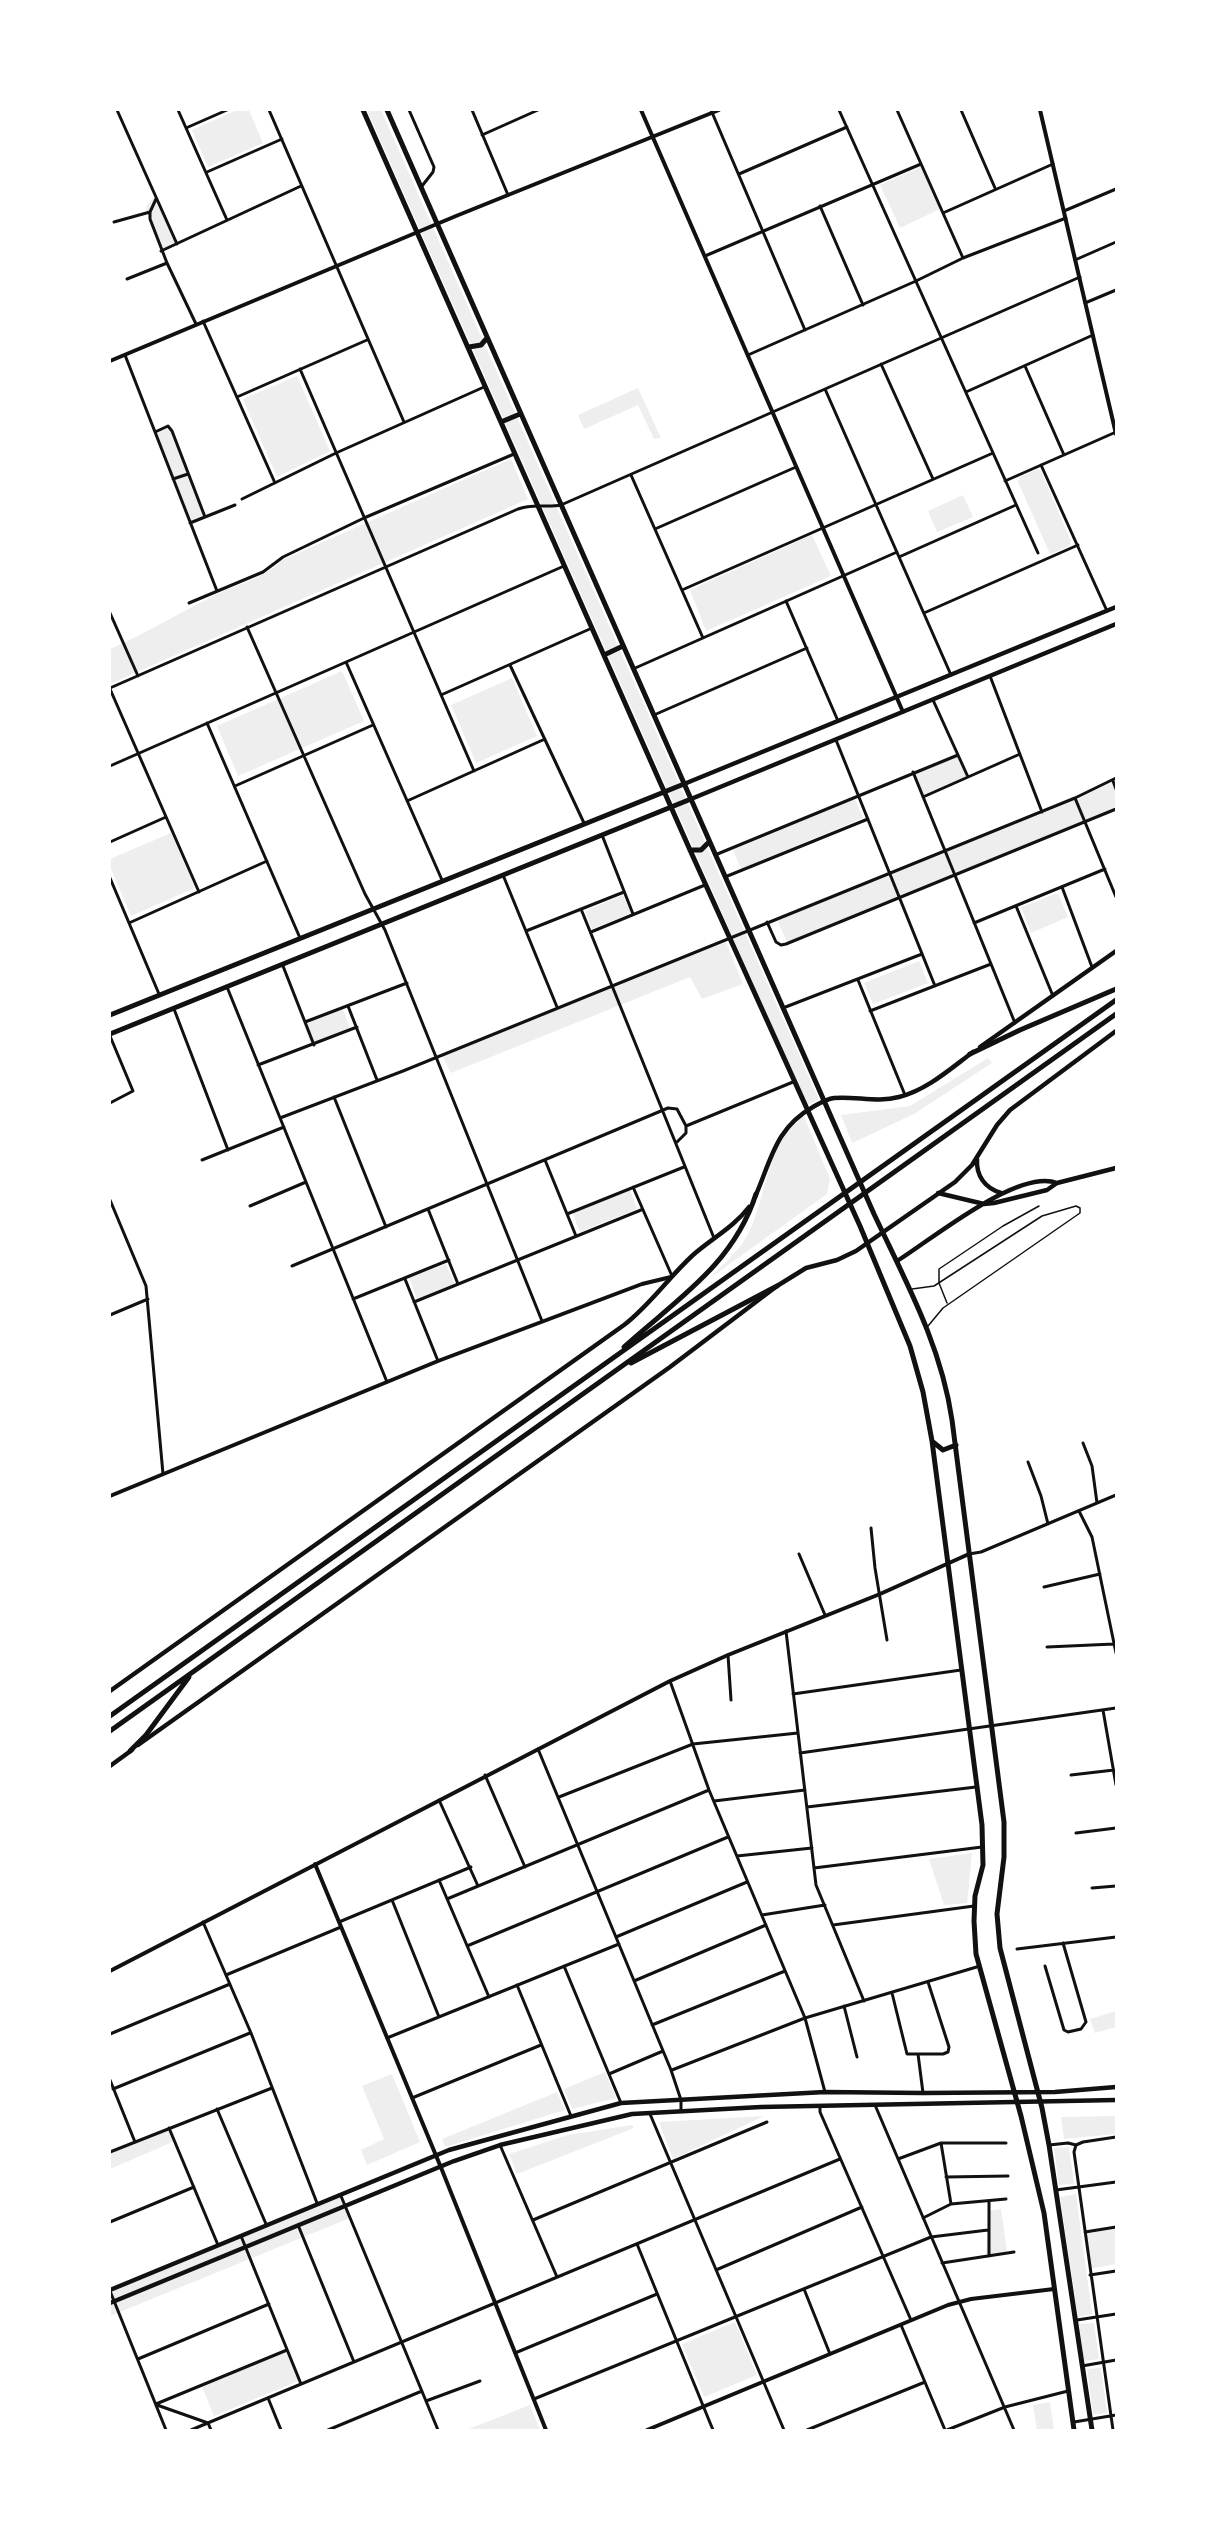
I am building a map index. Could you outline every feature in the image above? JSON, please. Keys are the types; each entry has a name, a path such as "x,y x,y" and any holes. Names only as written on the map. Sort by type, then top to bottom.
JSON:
{"main road":[{"path":"363,110 729,938 859,1223 912,1353 925,1400 932,1441 976,1787 983,1864 975,1906 976,1954 1017,2103 1044,2213 1074,2430"},
{"path":"387,110 874,1214 911,1289 928,1328 944,1378 956,1445 1005,1834 1005,1857 998,1903 999,1942 1049,2145 1092,2430"},
{"path":"468,347 481,345 487,338"},
{"path":"501,422 520,414"},
{"path":"110,1015 1116,607"},
{"path":"110,1035 1116,624"},
{"path":"604,654 623,646"},
{"path":"690,850 701,850 710,842"},
{"path":"606,1363 719,1262 739,1235 778,1141 806,1110 824,1101 838,1098 888,1099 905,1095 928,1085 1116,951"},
{"path":"970,1054 1116,989"},
{"path":"110,1716 1116,1000"},
{"path":"110,1731 1116,1014"},
{"path":"606,1377 683,1334 747,1304 801,1271 843,1258 868,1244 961,1177 977,1158 997,1125 1017,1103 1116,1031"},
{"path":"977,1158 977,1171 982,1181 1001,1193"},
{"path":"938,1193 984,1203 1012,1200 1047,1190 1057,1183 1116,1168"},
{"path":"897,1261 1001,1193 1044,1181 1057,1183"},
{"path":"110,1691 624,1325 652,1301 672,1276 739,1219 756,1194"},
{"path":"110,1766 670,1367 777,1286"},
{"path":"932,1441 943,1450 956,1445"},
{"path":"130,1751 146,1735 181,1686 201,1666"},
{"path":"110,2289 436,2156 494,2136 621,2103 825,2091 1037,2092 1116,2087"},
{"path":"112,2302 440,2166 500,2145 626,2114 820,2106 1116,2100"}],"street":[{"path":"117,110 177,244"},
{"path":"178,110 227,220"},
{"path":"186,128 227,110"},
{"path":"270,110 404,422"},
{"path":"409,110 434,167 433,172 420,187"},
{"path":"472,110 508,195"},
{"path":"482,135 538,110"},
{"path":"641,110 903,712"},
{"path":"110,361 418,231 711,111 719,110"},
{"path":"839,110 1038,553"},
{"path":"897,110 963,258"},
{"path":"961,110 995,188"},
{"path":"1005,481 1116,433 1040,110"},
{"path":"711,111 805,330"},
{"path":"739,174 847,127"},
{"path":"206,173 282,139"},
{"path":"705,256 921,164"},
{"path":"943,213 1053,164"},
{"path":"162,251 302,186"},
{"path":"1064,211 1116,189"},
{"path":"156,199 150,212 150,219 166,263 196,324"},
{"path":"820,206 863,305"},
{"path":"114,222 150,212"},
{"path":"747,355 863,305 963,258 1066,218"},
{"path":"1076,260 1116,242"},
{"path":"127,279 166,263"},
{"path":"199,892 110,689 518,509 538,504 546,507 561,505 1080,277"},
{"path":"1086,303 1116,290"},
{"path":"203,321 275,483"},
{"path":"966,392 1093,335"},
{"path":"237,397 368,339"},
{"path":"125,354 217,591"},
{"path":"881,364 933,479"},
{"path":"1025,365 1064,455"},
{"path":"300,369 474,771"},
{"path":"242,500 336,453 486,386"},
{"path":"825,389 951,675"},
{"path":"154,432 168,426 171,429 205,517"},
{"path":"189,603 263,572 283,557 364,518 515,453"},
{"path":"682,590 993,453"},
{"path":"1041,465 1107,611"},
{"path":"654,529 796,467"},
{"path":"173,479 188,474"},
{"path":"630,474 703,638"},
{"path":"190,523 235,505"},
{"path":"899,558 1016,505"},
{"path":"924,614 1078,545"},
{"path":"633,669 897,552"},
{"path":"110,766 564,565"},
{"path":"786,601 838,721"},
{"path":"110,613 138,676"},
{"path":"247,627 372,908 382,924 543,1321"},
{"path":"441,695 592,628"},
{"path":"654,715 807,648"},
{"path":"346,662 442,880"},
{"path":"510,665 585,824"},
{"path":"990,676 1042,812"},
{"path":"933,700 968,777"},
{"path":"207,723 300,938"},
{"path":"235,786 374,724"},
{"path":"407,801 545,739"},
{"path":"836,740 935,986"},
{"path":"715,855 958,754"},
{"path":"923,797 1020,754"},
{"path":"913,772 1015,1023"},
{"path":"280,1118 1042,812 1115,780 1116,789"},
{"path":"1075,798 1116,897"},
{"path":"767,922 776,942 781,945 1116,809"},
{"path":"110,842 166,817"},
{"path":"725,877 868,819"},
{"path":"602,835 633,915"},
{"path":"129,923 267,861"},
{"path":"974,923 1105,869"},
{"path":"503,875 557,1007"},
{"path":"110,878 159,994"},
{"path":"591,932 706,885"},
{"path":"1062,887 1093,968"},
{"path":"526,931 624,892"},
{"path":"1016,906 1053,996"},
{"path":"581,909 714,1238"},
{"path":"783,1008 922,954"},
{"path":"870,1011 991,964"},
{"path":"283,965 314,1045"},
{"path":"858,980 905,1095"},
{"path":"305,1022 407,983"},
{"path":"227,987 387,1382"},
{"path":"348,1006 377,1080"},
{"path":"173,1008 228,1150"},
{"path":"258,1065 357,1027"},
{"path":"110,1035 133,1092 110,1103"},
{"path":"686,1126 794,1082"},
{"path":"334,1097 386,1227"},
{"path":"292,1266 672,1107 677,1109 686,1126 686,1133 675,1144"},
{"path":"202,1160 284,1127"},
{"path":"545,1160 576,1236"},
{"path":"567,1214 684,1167"},
{"path":"250,1206 306,1182"},
{"path":"110,1496 438,1361 642,1284 672,1276 641,1210 633,1187"},
{"path":"110,1200 144,1280 148,1299 163,1474"},
{"path":"428,1209 458,1284"},
{"path":"414,1302 641,1210"},
{"path":"353,1299 449,1260"},
{"path":"404,1279 438,1361"},
{"path":"110,1315 148,1299"},
{"path":"1083,1443 1092,1466 1097,1503"},
{"path":"1028,1462 1041,1496 1048,1524"},
{"path":"110,1971 670,1681 728,1655 880,1594 947,1563 981,1552 1116,1495"},
{"path":"1080,1511 1092,1537 1116,1653"},
{"path":"871,1528 887,1640"},
{"path":"799,1554 825,1615"},
{"path":"1044,1587 1100,1574"},
{"path":"786,1631 816,1885 864,2001"},
{"path":"1047,1647 1115,1644"},
{"path":"728,1655 731,1700"},
{"path":"793,1694 961,1670"},
{"path":"670,1681 709,1790 805,2018 825,2091"},
{"path":"800,1753 1116,1708"},
{"path":"1103,1710 1116,1785"},
{"path":"559,1797 693,1744 798,1733"},
{"path":"538,1748 671,2070 681,2100 681,2111"},
{"path":"1071,1775 1114,1770"},
{"path":"485,1775 525,1867"},
{"path":"807,1807 976,1787"},
{"path":"447,1899 709,1790"},
{"path":"714,1801 805,1790"},
{"path":"439,1799 478,1886"},
{"path":"1076,1833 1116,1828"},
{"path":"467,1946 729,1836"},
{"path":"814,1868 982,1846"},
{"path":"737,1856 812,1848"},
{"path":"315,1864 546,2430"},
{"path":"339,1922 471,1867"},
{"path":"439,1880 489,1997"},
{"path":"616,1937 748,1882"},
{"path":"1092,1888 1116,1886"},
{"path":"392,1900 439,2017"},
{"path":"762,1915 825,1905"},
{"path":"833,1925 975,1906"},
{"path":"203,1922 250,2033 317,2203"},
{"path":"634,1981 766,1925"},
{"path":"226,1975 341,1927"},
{"path":"1017,1949 1116,1937"},
{"path":"387,2038 619,1944"},
{"path":"1045,1966 1064,2030 1068,2032 1081,2029 1086,2022 1063,1944"},
{"path":"564,1966 621,2103"},
{"path":"671,2070 805,2018 980,1966"},
{"path":"652,2025 785,1971"},
{"path":"892,1993 907,2054 948,2052 949,2047 928,1982"},
{"path":"110,2034 230,1984"},
{"path":"517,1985 571,2116"},
{"path":"844,2006 857,2057"},
{"path":"113,2089 250,2033"},
{"path":"412,2098 541,2045"},
{"path":"609,2074 663,2051"},
{"path":"918,2054 923,2093"},
{"path":"110,2080 135,2142"},
{"path":"110,2152 272,2088"},
{"path":"875,2105 1014,2430"},
{"path":"820,2106 820,2112 911,2320"},
{"path":"218,2109 266,2224"},
{"path":"650,2112 784,2430"},
{"path":"533,2220 767,2122"},
{"path":"169,2128 218,2245"},
{"path":"1049,2145 1068,2143 1076,2145 1116,2137"},
{"path":"898,2159 941,2143 1006,2143"},
{"path":"941,2143 951,2204"},
{"path":"500,2145 557,2277"},
{"path":"1076,2145 1074,2148 1090,2275 1113,2430"},
{"path":"191,2430 840,2158"},
{"path":"946,2177 1008,2176"},
{"path":"1056,2190 1116,2182"},
{"path":"110,2222 194,2187"},
{"path":"340,2194 438,2430"},
{"path":"923,2218 951,2204 1006,2199"},
{"path":"989,2202 989,2256"},
{"path":"716,2270 861,2207"},
{"path":"298,2225 354,2362"},
{"path":"1085,2232 1116,2227"},
{"path":"534,2400 931,2237 988,2230"},
{"path":"240,2235 301,2384"},
{"path":"637,2244 713,2430"},
{"path":"942,2263 1014,2252"},
{"path":"1090,2275 1116,2271"},
{"path":"110,2289 112,2302 166,2430"},
{"path":"804,2289 830,2354"},
{"path":"647,2430 958,2301 1055,2289"},
{"path":"515,2353 657,2294"},
{"path":"138,2359 269,2304"},
{"path":"1074,2320 1116,2314"},
{"path":"901,2325 946,2430 1005,2407 1068,2391"},
{"path":"156,2404 287,2350"},
{"path":"1082,2366 1116,2360"},
{"path":"426,2401 480,2381"},
{"path":"807,2430 925,2382"},
{"path":"328,2430 422,2391"},
{"path":"268,2398 281,2430"},
{"path":"156,2404 208,2423 211,2430"},
{"path":"1073,2422 1116,2415"}],"lane":[{"path":"948,1304 937,1273 942,1265 1039,1206"},
{"path":"911,1289 930,1288 939,1283 1042,1216 1076,1206 1080,1208 1080,1213 948,1304 936,1315 928,1328"}],"shaded area":[{"path":"237,110 249,110 263,143 208,167 192,130"},
{"path":"367,110 381,110 819,1100 807,1105"},
{"path":"921,167 940,209 900,228 880,185"},
{"path":"155,195 176,244 162,250 146,210"},
{"path":"297,376 330,451 277,477 243,399"},
{"path":"638,388 661,438 654,439 638,405 584,429 578,415"},
{"path":"169,427 205,517 190,523 155,432"},
{"path":"511,459 528,499 110,684 110,649 217,594 268,572 282,560"},
{"path":"1038,469 1041,471 1071,541 1070,546 1050,554 1018,482 1020,477"},
{"path":"963,495 973,517 937,532 928,511"},
{"path":"812,535 831,576 706,631 690,590"},
{"path":"342,671 364,721 238,776 217,726"},
{"path":"512,678 537,736 476,763 451,705"},
{"path":"958,755 968,777 923,797 913,772"},
{"path":"1116,780 1116,807 1085,820 787,942 777,920 1076,800"},
{"path":"855,799 863,818 741,869 733,850"},
{"path":"171,833 195,888 131,916 110,867 110,859"},
{"path":"1058,893 1068,917 1031,933 1021,907"},
{"path":"623,895 631,913 592,929 585,911"},
{"path":"726,942 743,984 702,999 690,977 451,1073 442,1056"},
{"path":"919,961 928,983 873,1004 864,983"},
{"path":"342,1007 350,1028 311,1044 303,1023"},
{"path":"988,1058 992,1063 914,1114 852,1143 841,1115 910,1106"},
{"path":"804,1116 830,1179 827,1194 710,1278 735,1253 751,1229 772,1161 790,1130"},
{"path":"630,1190 637,1209 580,1232 572,1212"},
{"path":"446,1264 455,1284 417,1299 409,1278"},
{"path":"972,1853 967,1903 944,1905 929,1859"},
{"path":"1116,2011 1116,2027 1095,2033 1090,2019"},
{"path":"605,2072 616,2098 572,2109 564,2089"},
{"path":"392,2074 420,2142 367,2165 361,2150 384,2139 362,2086"},
{"path":"557,2092 565,2110 445,2147 442,2139"},
{"path":"764,2116 673,2159 659,2122"},
{"path":"1116,2116 1116,2134 1064,2139 1061,2117"},
{"path":"632,2125 634,2128 517,2174 509,2154 568,2135"},
{"path":"169,2128 175,2141 110,2169 110,2152"},
{"path":"1069,2147 1074,2184 1059,2185 1054,2148"},
{"path":"340,2194 350,2218 110,2316 110,2289"},
{"path":"1076,2194 1092,2314 1078,2317 1060,2197"},
{"path":"1001,2209 1007,2252 986,2255 988,2211"},
{"path":"1116,2228 1116,2264 1089,2269 1085,2233"},
{"path":"735,2322 757,2375 704,2397 682,2344"},
{"path":"1094,2323 1099,2359 1084,2361 1079,2324"},
{"path":"289,2350 301,2380 214,2416 202,2387"},
{"path":"1101,2368 1107,2413 1093,2414 1087,2369"},
{"path":"1050,2402 1054,2430 1037,2430 1033,2405"},
{"path":"530,2405 540,2430 466,2430"}]}
